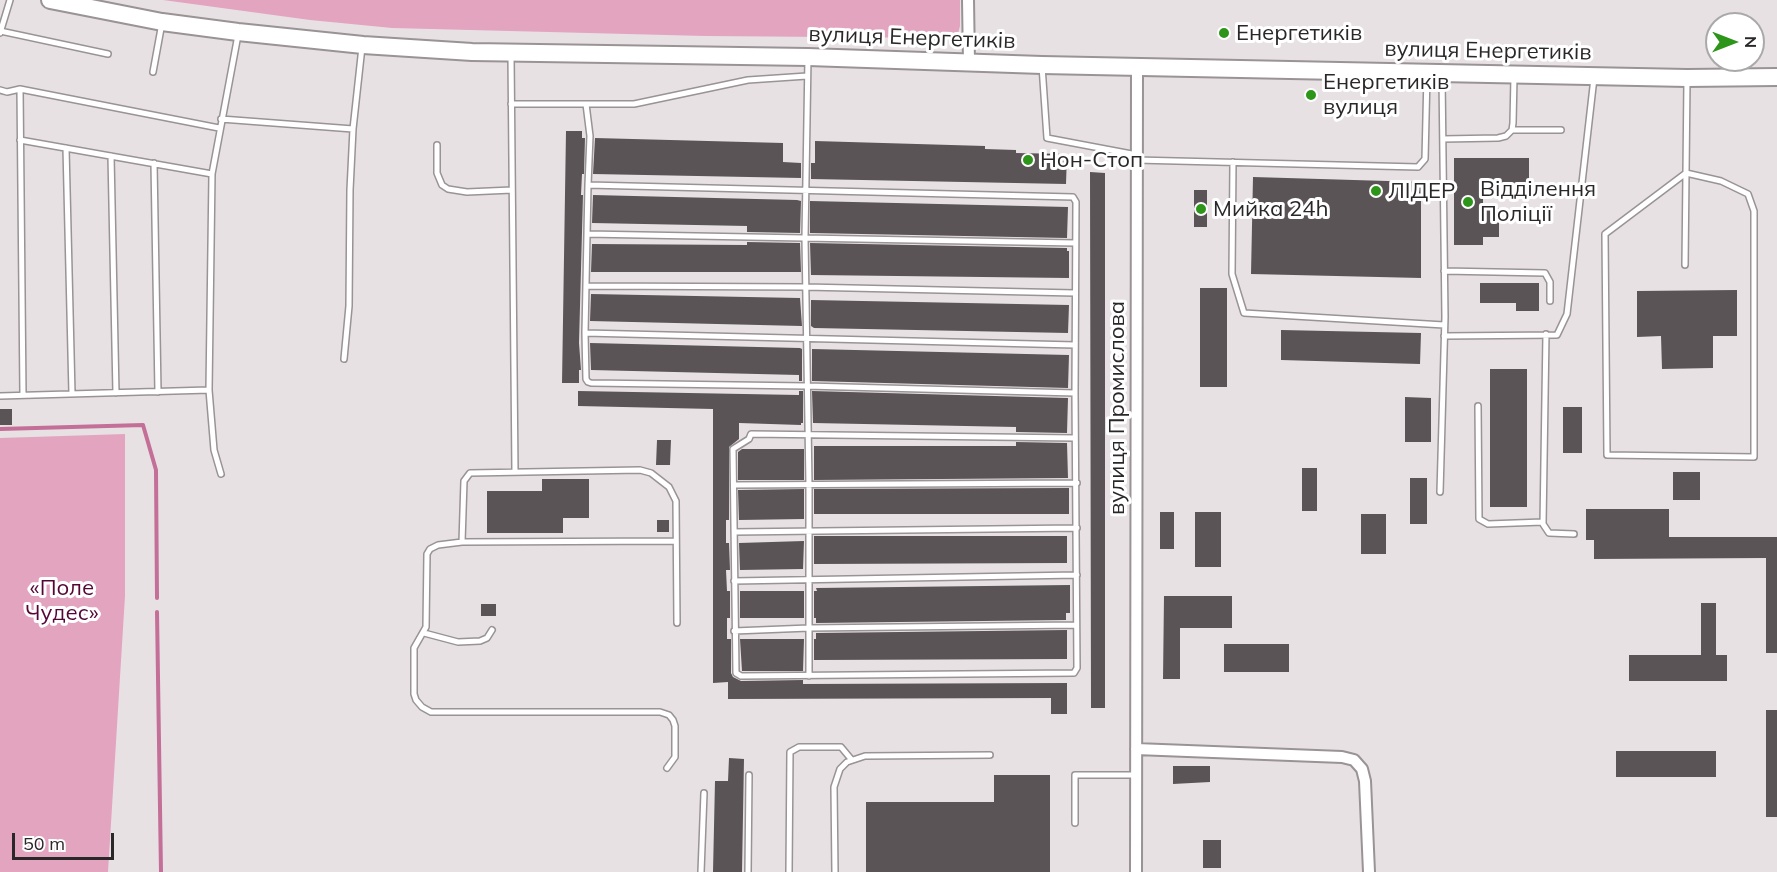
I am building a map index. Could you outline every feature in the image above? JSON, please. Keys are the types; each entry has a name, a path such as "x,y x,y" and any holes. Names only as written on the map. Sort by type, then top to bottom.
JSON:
{"main road":[{"name":"вулиця Енергетиків","path":"50,0 162,22 238,32 363,45 472,52 808,57 1042,65 1687,78 1777,77"}],"street":[{"path":"968,0 969,62"},
{"name":"вулиця Промислова","path":"1136,872 1137,67"},
{"path":"1136,749 1342,757 1354,760 1362,769 1365,781 1369,872"}],"lane":[{"path":"10,0 0,32 108,54"},
{"path":"153,72 162,22"},
{"path":"221,474 214,450 209,390 212,174 238,32"},
{"path":"344,359 349,306 353,129 363,45"},
{"path":"511,52 515,471"},
{"path":"808,57 805,287 809,485 809,676"},
{"path":"1042,65 1047,138 1136,158 1418,167 1425,159 1434,72"},
{"path":"1434,72 1443,139 1444,336 1440,492"},
{"path":"1443,139 1506,136 1512,130 1514,74"},
{"path":"511,104 634,104 748,80 807,76"},
{"path":"1444,336 1557,334 1567,314 1594,76"},
{"path":"1685,266 1687,78"},
{"path":"0,90 7,92 20,89 219,128"},
{"path":"20,89 22,395"},
{"path":"586,104 590,136 585,333 586,379 591,383 1075,393"},
{"path":"221,119 353,129"},
{"path":"1512,130 1561,130"},
{"path":"20,140 212,174"},
{"path":"437,145 437,172 442,185 448,189 467,192 512,190"},
{"path":"66,148 72,394"},
{"path":"111,156 116,393"},
{"path":"1233,162 1232,274 1244,313 1444,326"},
{"path":"154,163 158,392"},
{"path":"1686,173 1721,181 1748,194 1754,212 1754,457 1607,455 1605,234 1686,173"},
{"path":"588,185 1070,196 1076,199 1075,293 1077,483 1076,671 1071,674 738,675 735,670 734,631 733,449 748,439 751,434 1076,438"},
{"path":"588,234 1076,243"},
{"path":"1444,271 1545,273 1550,282 1550,301"},
{"path":"586,286 805,287 1075,293"},
{"path":"585,333 1075,345"},
{"path":"1546,334 1543,522 1545,529 1549,532 1574,534"},
{"path":"0,396 209,390"},
{"path":"1478,406 1479,519 1488,524 1543,522"},
{"path":"462,542 466,477 475,472 640,470 651,473 666,483 675,496 676,623"},
{"path":"734,485 1077,483"},
{"path":"734,532 1077,528"},
{"path":"667,768 675,757 675,726 669,715 660,712 431,712 422,707 414,694 414,648 424,633 426,621 428,552 438,545 462,542 676,541"},
{"path":"734,581 1077,575"},
{"path":"734,631 1076,625"},
{"path":"424,633 458,642 480,641 487,638 492,630"},
{"path":"789,872 790,752 799,747 841,747 851,759"},
{"path":"835,872 834,787 840,769 851,759 865,756 990,755"},
{"path":"748,872 749,775"},
{"path":"1075,823 1075,775 1136,775"},
{"path":"701,872 704,793"}],"green space":[{"path":"163,0 960,0 960,26 958,34 951,38 705,36 392,28 310,20"},
{"name":"«Поле Чудес»","path":"125,434 125,596 108,872 0,872 0,438"}],"building":[{"path":"566,131 582,131 582,138 585,138 581,195 583,195 579,383 562,383"},
{"path":"595,138 783,143 783,162 801,163 801,178 593,174"},
{"path":"815,141 985,146 985,149 1016,150 1016,153 1067,154 1066,184 811,179 811,163 815,163"},
{"name":"Відділення Поліції","path":"1454,158 1529,158 1529,184 1483,185 1483,208 1499,208 1499,237 1483,237 1483,245 1454,245"},
{"path":"1090,172 1105,173 1105,708 1091,708"},
{"path":"1253,177 1421,182 1421,278 1251,274"},
{"name":"Мийка 24һ","path":"1194,190 1207,190 1207,227 1194,227"},
{"path":"593,195 797,200 801,201 800,233 747,232 747,226 592,223"},
{"path":"810,201 1068,207 1067,238 810,233"},
{"path":"747,242 800,243 801,272 591,272 592,244 747,245"},
{"path":"810,243 1067,248 1069,278 811,275"},
{"path":"1480,283 1539,283 1539,311 1516,311 1516,303 1480,303"},
{"path":"1200,288 1227,288 1227,387 1200,387"},
{"path":"1737,290 1737,336 1713,336 1713,368 1662,369 1661,336 1637,337 1637,291"},
{"path":"591,294 800,298 802,326 590,321"},
{"path":"811,300 1069,305 1068,333 814,328 811,326"},
{"path":"1281,330 1421,333 1420,364 1281,360"},
{"path":"590,343 800,348 802,349 802,381 799,381 799,375 591,370"},
{"path":"812,349 1069,355 1068,388 812,381"},
{"path":"1490,369 1527,369 1527,507 1490,507"},
{"path":"578,391 799,395 799,391 803,391 803,423 801,425 739,423 739,439 729,447 729,520 726,520 726,543 729,543 730,570 726,570 727,591 730,591 730,618 727,618 727,639 731,639 733,677 741,681 803,680 803,684 1067,683 1067,714 1051,714 1051,698 728,699 728,682 713,683 713,409 578,406"},
{"path":"812,391 1068,398 1067,433 1016,432 1016,427 813,423"},
{"path":"1405,397 1431,398 1431,442 1405,442"},
{"path":"1563,407 1582,407 1582,453 1563,453"},
{"path":"0,409 12,409 12,425 0,425"},
{"path":"657,440 671,440 670,465 656,465"},
{"path":"1016,442 1067,443 1068,478 814,480 814,446 1016,446"},
{"path":"742,449 804,449 804,480 738,480 738,452"},
{"path":"1302,468 1317,468 1317,511 1302,511"},
{"path":"1673,472 1700,472 1700,500 1673,500"},
{"path":"1410,478 1427,478 1427,524 1410,524"},
{"path":"542,479 589,479 589,518 563,518 563,533 487,533 487,491 542,491"},
{"path":"1069,488 1069,514 814,514 814,489"},
{"path":"804,489 804,519 739,520 738,490"},
{"path":"1586,509 1669,509 1669,537 1777,537 1777,653 1766,653 1766,558 1594,559 1594,540 1586,540"},
{"path":"1160,512 1174,512 1174,549 1160,549"},
{"path":"1195,512 1221,512 1221,567 1195,567"},
{"path":"1361,514 1386,514 1386,554 1361,554"},
{"path":"657,520 669,520 669,532 657,532"},
{"path":"814,536 1067,536 1067,563 814,564"},
{"path":"804,541 803,569 740,570 739,543"},
{"path":"1070,585 1070,613 1066,613 1066,620 816,623 816,618 814,618 816,588"},
{"path":"740,591 804,591 804,618 740,618"},
{"path":"1164,596 1232,596 1232,628 1180,628 1180,679 1163,679"},
{"path":"1701,603 1716,603 1716,655 1727,655 1727,681 1629,681 1629,655 1701,655"},
{"path":"481,604 496,604 496,616 481,616"},
{"path":"1067,630 1067,659 814,660 816,633"},
{"path":"740,639 804,639 803,671 742,671"},
{"path":"1224,644 1289,644 1289,672 1224,672"},
{"path":"1766,710 1777,710 1777,817 1766,817"},
{"path":"1616,751 1716,751 1716,777 1616,777"},
{"path":"729,758 744,759 742,872 713,872 715,781 728,781"},
{"path":"1173,766 1210,766 1210,782 1173,784"},
{"path":"994,775 1050,775 1050,872 866,872 866,802 994,802"},
{"path":"1203,840 1221,840 1221,868 1203,868"}],"waterway":[{"path":"0,429 143,425 156,470 157,598"},
{"path":"157,612 161,872"}],"place":[{"name":"Енергетиків","path":"1224,33"},
{"name":"Енергетиків вулиця","path":"1311,95"},
{"name":"Нон-Стоп","path":"1028,160"},
{"name":"ЛІДЕР","path":"1376,191"},
{"name":"Відділення Поліції","path":"1468,202"},
{"name":"Мийка 24һ","path":"1201,209"}]}
